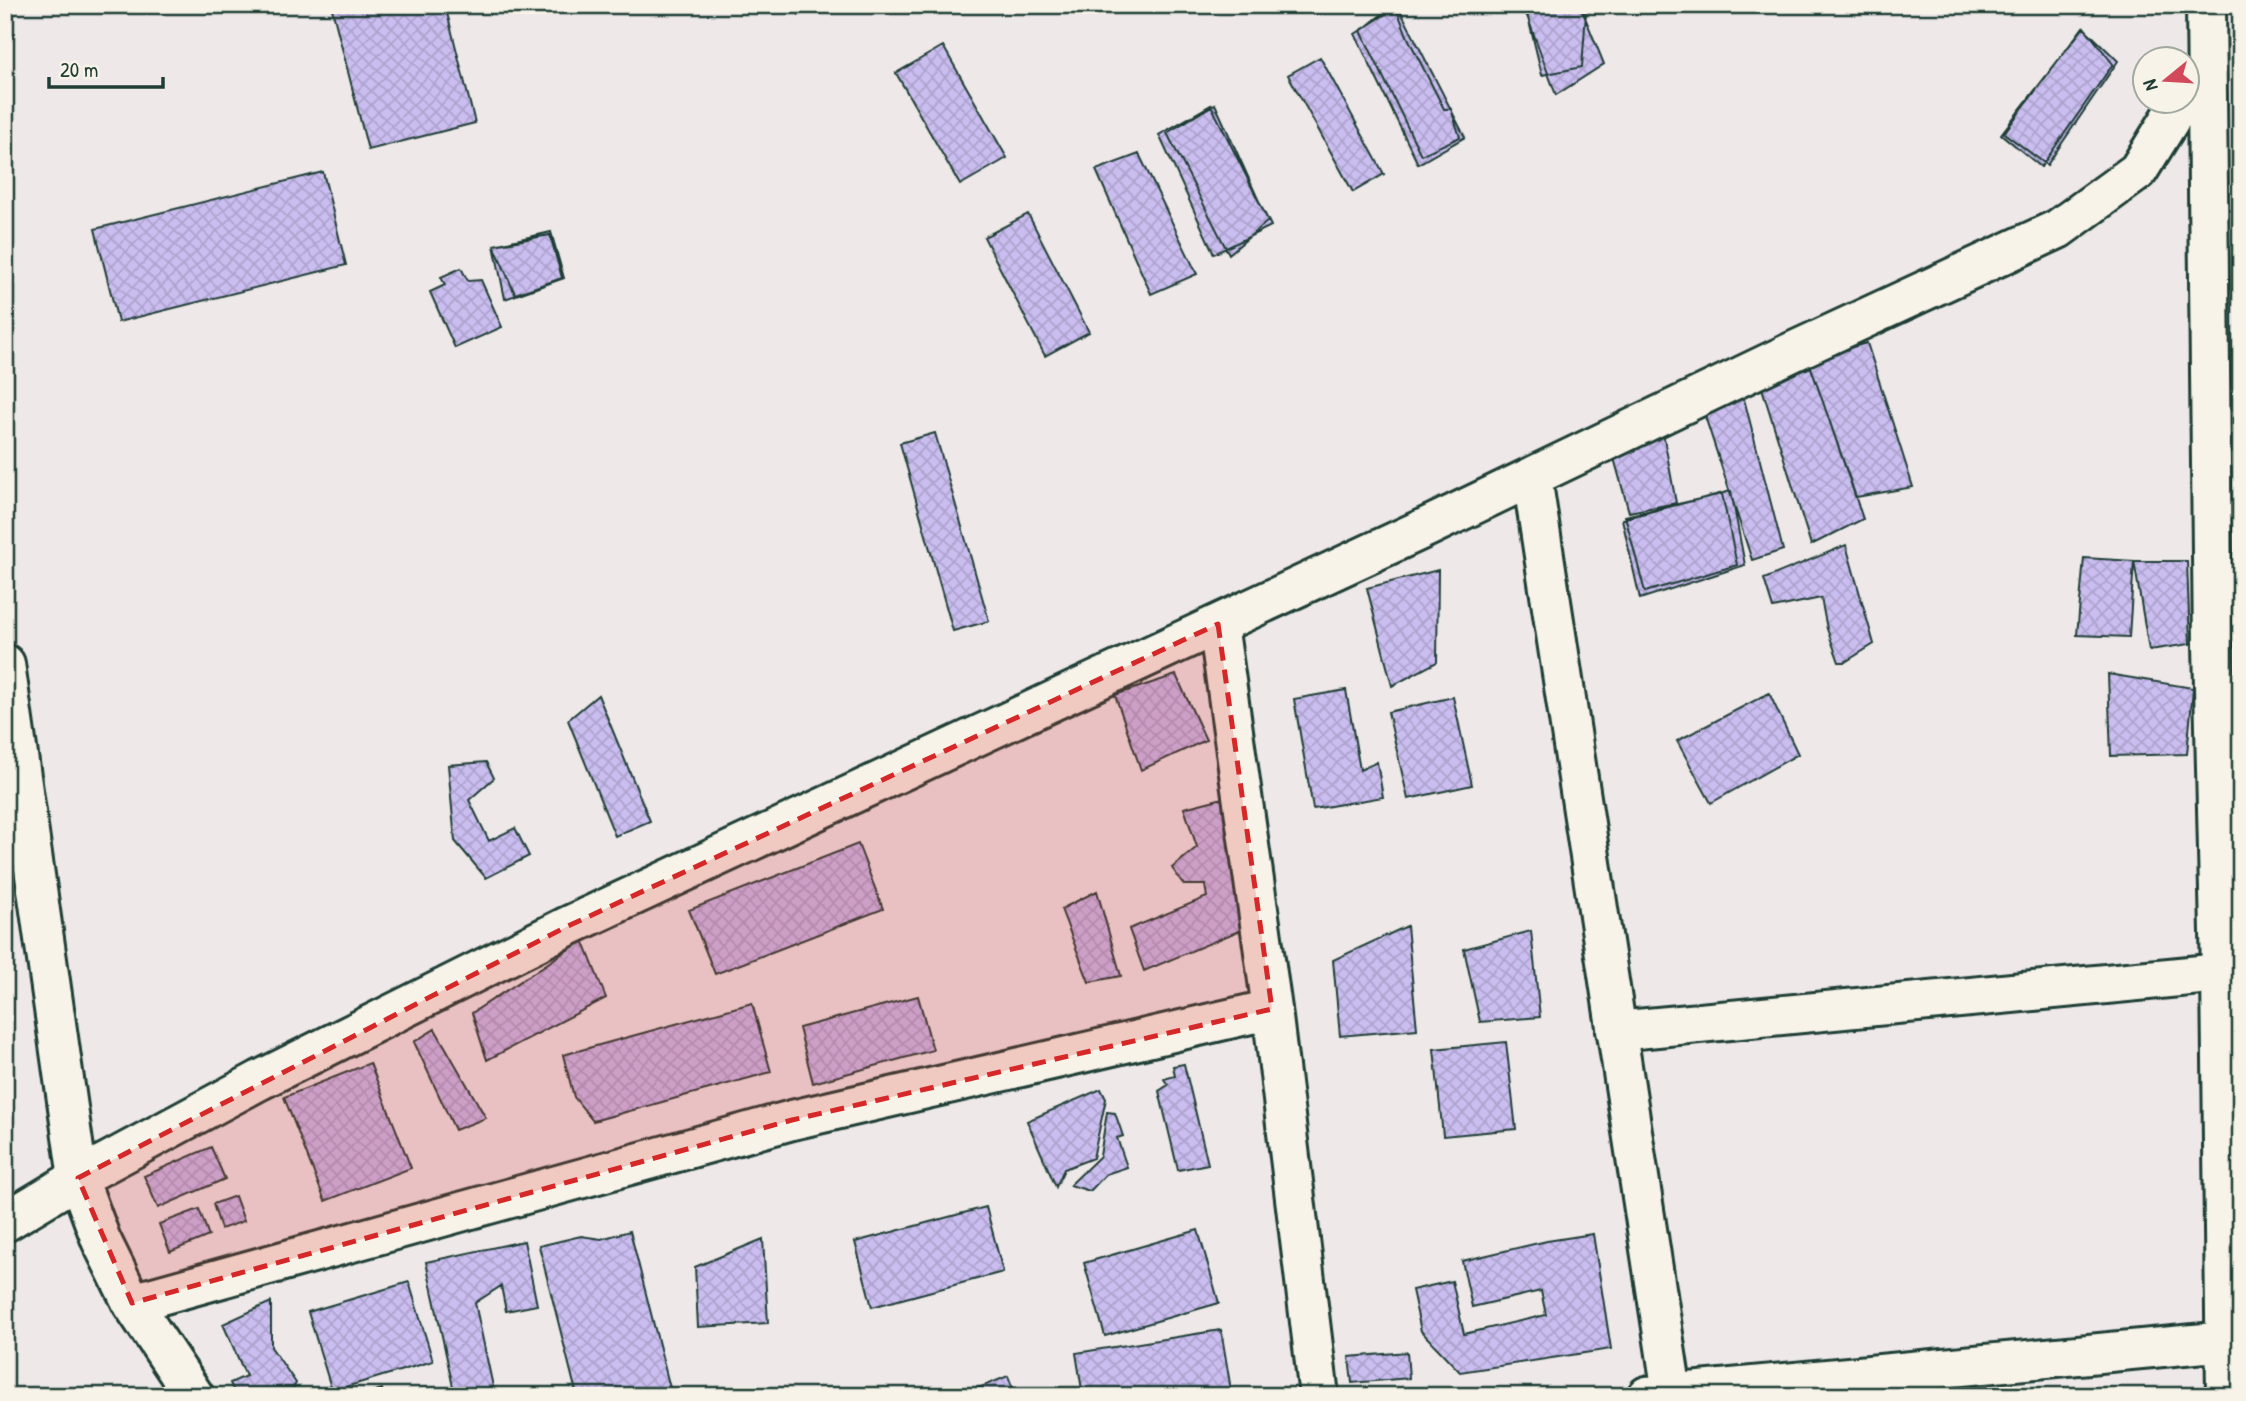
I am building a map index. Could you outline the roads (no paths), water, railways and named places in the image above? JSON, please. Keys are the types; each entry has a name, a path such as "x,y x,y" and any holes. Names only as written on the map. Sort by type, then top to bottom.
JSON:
{"street":[{"path":"2207,5 2213,645 2221,973 2226,1396"},
{"path":"2200,71 2207,60"},
{"path":"5,1222 78,1178 260,1080 566,927 2058,229 2138,171 2172,116"},
{"path":"1532,477 1616,1031 1660,1395 2226,1341"},
{"path":"1217,624 1272,1009 1319,1396"},
{"path":"5,664 78,1178 101,1240 132,1303 194,1396"},
{"path":"1616,1031 2221,973"},
{"path":"132,1303 792,1120 1272,1009"}]}
